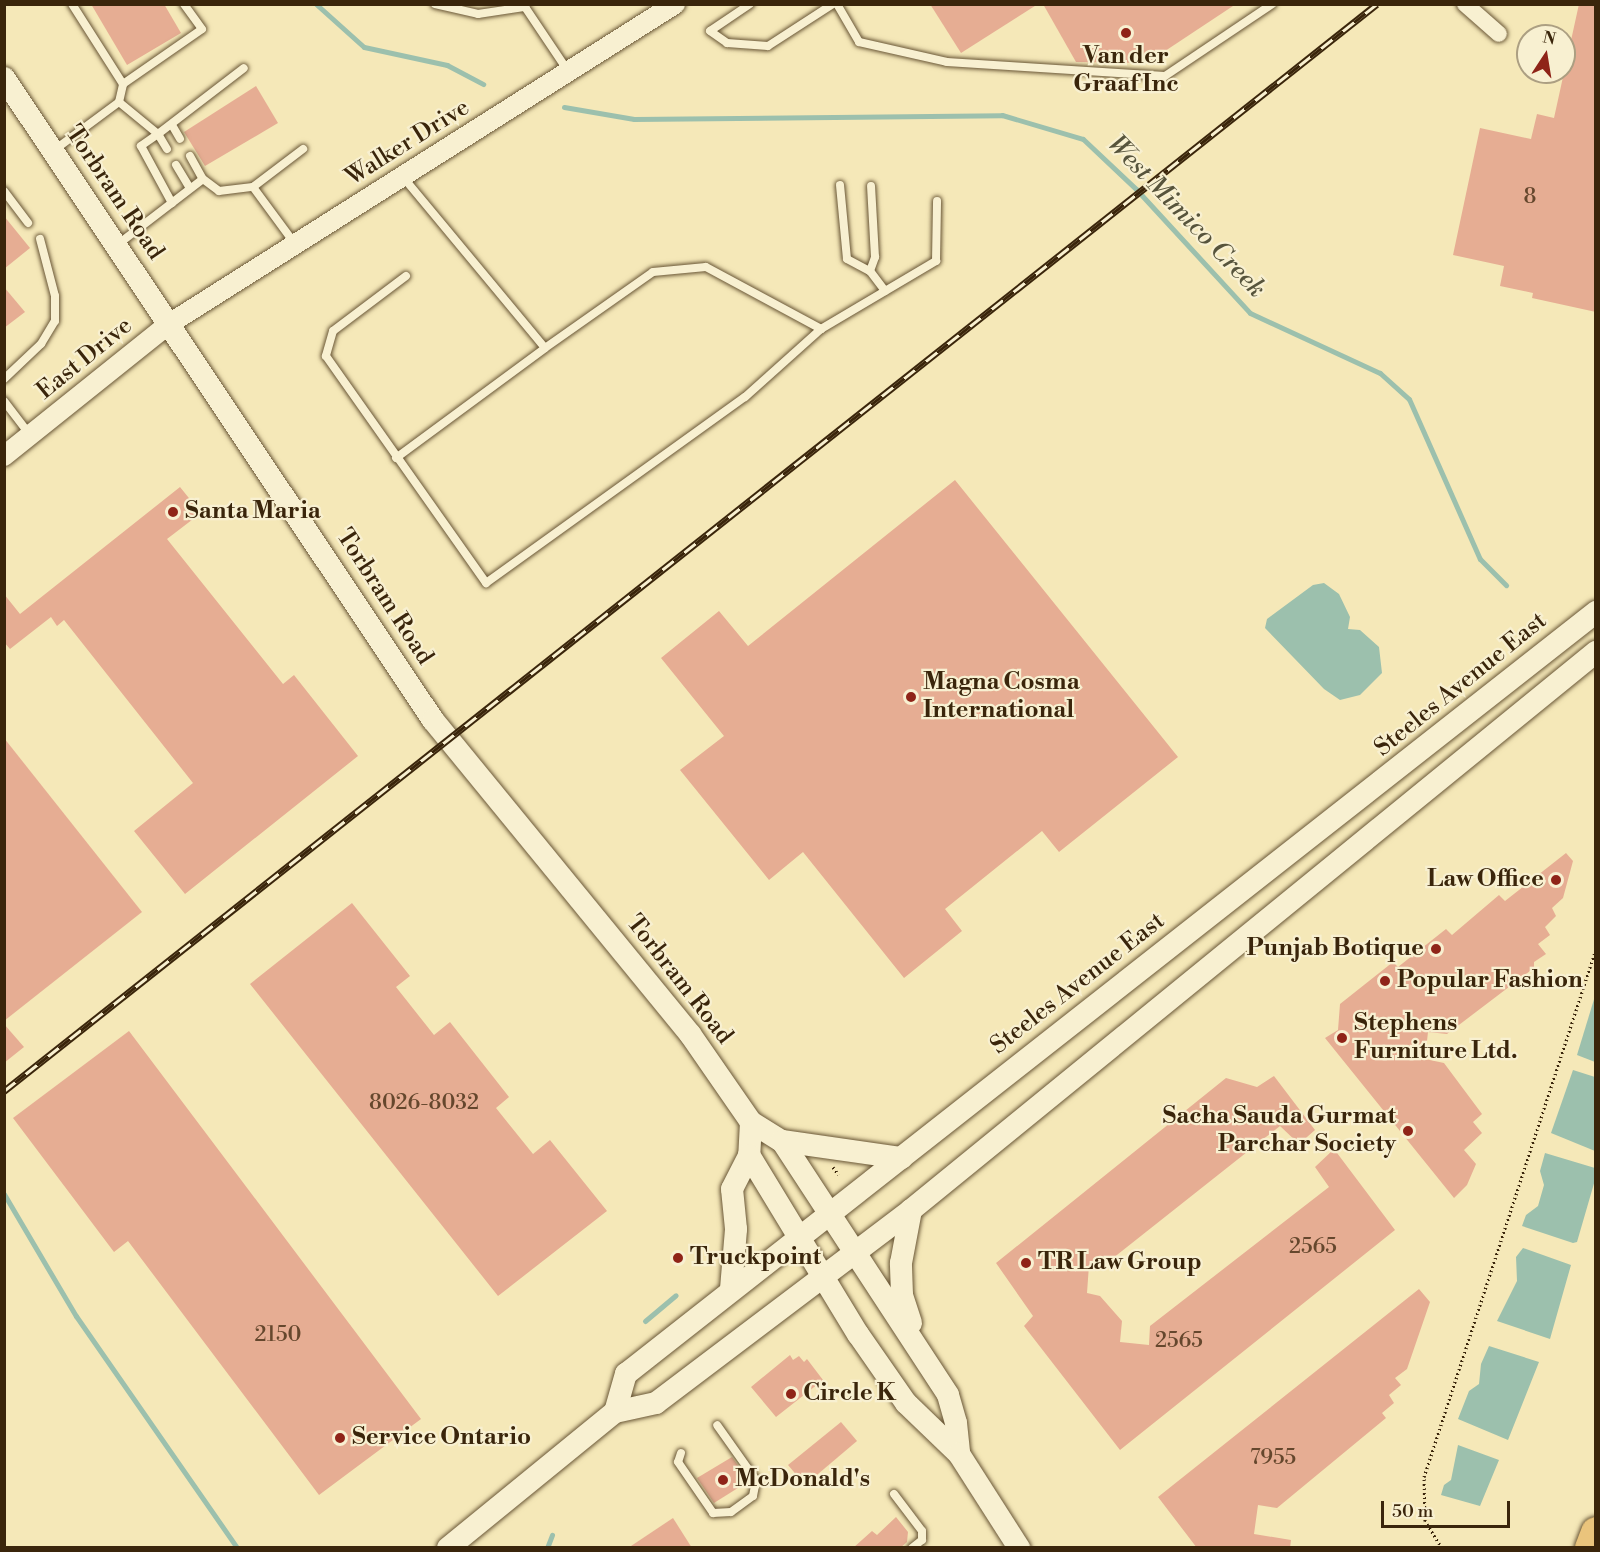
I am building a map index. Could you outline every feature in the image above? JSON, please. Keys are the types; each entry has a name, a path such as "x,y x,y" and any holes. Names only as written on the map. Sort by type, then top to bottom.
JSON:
{"highway":[{"path":"1590,1548 1596,1532"}],"main road":[{"name":"Torbram Road","path":"4,78 433,720 675,1016 751,1122 782,1141 948,1395 956,1423 958,1454"},
{"name":"Steeles Avenue East","path":"615,1412 626,1374 731,1289 902,1158 1596,612"},
{"path":"448,1548 615,1412 656,1403 911,1210 1596,652"},
{"path":"731,1289 736,1228 732,1189 749,1155 751,1122"},
{"path":"782,1141 902,1158"},
{"name":"Torbram Road","path":"749,1155 823,1276 906,1403 958,1454 1019,1548"},
{"path":"911,1210 901,1263 902,1295 918,1348"}],"street":[{"name":"Walker Drive","path":"169,324 675,4"},
{"path":"1465,4 1498,34"},
{"name":"East Drive","path":"4,456 169,324"}],"lane":[{"path":"72,4 123,84"},
{"path":"53,151 119,102 123,84 202,29 184,4"},
{"path":"435,4 478,14 527,6 568,72"},
{"path":"750,4 710,31 727,43 768,46 835,4 859,42 947,62 1165,76 1272,4"},
{"path":"171,202 141,146 172,125 244,68"},
{"path":"119,102 158,134 167,149"},
{"path":"172,125 180,140"},
{"path":"190,156 203,179 219,191 253,187 303,149"},
{"path":"176,165 190,188"},
{"path":"402,176 545,348"},
{"path":"117,246 203,179"},
{"path":"840,185 847,259 870,271 885,291"},
{"path":"870,271 875,257 871,186"},
{"path":"253,187 295,245"},
{"path":"4,191 28,223"},
{"path":"406,276 333,331 326,357 486,583 745,397 821,329 936,261 937,201"},
{"path":"4,379 41,344 55,321 55,296 40,239"},
{"path":"396,458 653,272 706,267 821,329"},
{"path":"4,401 30,435"},
{"path":"681,1453 678,1462 713,1514 731,1512 753,1497 756,1480 717,1425"},
{"path":"894,1494 922,1531 922,1540 912,1548"}],"path":[{"path":"1442,1548 1425,1521 1424,1477 1596,949"},
{"path":"833,1169 838,1174"}],"shaded area":[{"path":"1324,583 1339,594 1350,617 1348,629 1360,630 1379,647 1382,673 1360,695 1340,700 1324,689 1265,628 1267,619 1313,585"},
{"path":"1595,996 1595,1062 1577,1055"},
{"path":"1573,1070 1595,1077 1595,1151 1551,1133"},
{"path":"1545,1153 1595,1168 1595,1180 1577,1242 1573,1243 1522,1226 1526,1215 1538,1206 1544,1185 1540,1171"},
{"path":"1523,1248 1571,1265 1550,1339 1497,1321 1517,1281 1516,1257"},
{"path":"1489,1346 1539,1362 1508,1440 1458,1419 1469,1391 1479,1384 1481,1364"},
{"path":"1458,1445 1499,1460 1480,1506 1441,1495 1444,1485 1451,1480"}],"building":[{"path":"91,4 164,4 181,33 127,65"},
{"name":"Van der Graaf Inc","path":"930,4 1038,4 961,53"},
{"name":"Van der Graaf Inc","path":"1043,4 1236,4 1147,63 1076,62"},
{"path":"1579,4 1596,4 1596,312 1532,298 1533,293 1500,286 1504,266 1453,255 1480,128 1531,139 1537,114 1554,118 1561,84 1576,84 1575,24"},
{"path":"256,86 278,123 205,166 184,132"},
{"path":"4,216 30,248 4,269"},
{"path":"4,287 25,312 4,328"},
{"name":"Magna Cosma International","path":"955,480 1178,757 1059,852 1042,831 945,909 962,931 904,978 803,852 769,880 680,770 724,736 661,658 719,611 748,646"},
{"path":"180,487 201,513 167,539 283,684 294,675 358,756 185,894 134,831 193,783 64,620 57,626 51,617 10,649 4,642 4,594 20,614"},
{"path":"4,738 142,912 4,1021"},
{"path":"1566,853 1573,861 1563,898 1552,908 1556,916 1545,927 1550,935 1538,944 1546,954 1534,962 1534,968 1447,1034 1428,1032 1425,1059 1444,1063 1482,1114 1473,1122 1482,1133 1464,1150 1476,1164 1467,1185 1454,1198 1325,1038 1338,1030 1340,1004 1393,962 1398,967 1446,929 1452,935 1499,895 1505,901"},
{"path":"352,903 410,976 396,987 434,1035 450,1022 509,1097 496,1108 533,1154 550,1140 607,1211 498,1296 250,984"},
{"path":"4,1024 24,1047 4,1063"},
{"path":"129,1031 421,1419 319,1495 128,1241 114,1252 13,1118"},
{"path":"1274,1076 1315,1130 1299,1144 1280,1126 1103,1266 1089,1265 1087,1293 1100,1296 1122,1321 1120,1342 1149,1345 1150,1326 1329,1187 1315,1167 1334,1149 1395,1230 1120,1450 1024,1326 1033,1316 996,1263 1226,1078 1257,1087"},
{"path":"1419,1289 1430,1302 1407,1369 1395,1378 1401,1385 1389,1395 1394,1403 1382,1413 1386,1418 1277,1508 1258,1505 1254,1534 1291,1540 1290,1548 1197,1548 1158,1497"},
{"path":"790,1355 793,1360 799,1356 804,1362 807,1359 823,1380 776,1417 751,1387"},
{"path":"841,1422 857,1441 805,1485 788,1465"},
{"name":"McDonald's","path":"732,1457 749,1481 714,1503 697,1478"},
{"path":"896,1517 908,1532 907,1542 900,1548 853,1548 872,1531 877,1535"},
{"path":"673,1518 692,1548 628,1548"}],"waterway":[{"name":"West Mimico Creek","path":"316,4 364,47 447,65 483,84"},
{"name":"West Mimico Creek","path":"564,107 634,119 1002,115 1083,139 1136,189 1250,313 1380,373 1409,399 1480,559 1506,585"},
{"path":"4,1194 76,1316 237,1548"},
{"path":"645,1321 676,1295"},
{"path":"547,1548 552,1535"}],"railway":[{"path":"4,1091 1377,4"}],"place":[{"name":"Van der Graaf Inc","path":"1126,33"},
{"name":"Santa Maria","path":"173,512"},
{"name":"Magna Cosma International","path":"911,697"},
{"name":"Law Office","path":"1556,880"},
{"name":"Punjab Botique","path":"1436,949"},
{"name":"Popular Fashion","path":"1385,981"},
{"name":"Stephens Furniture Ltd.","path":"1342,1038"},
{"name":"Sacha Sauda Gurmat Parchar Society","path":"1408,1131"},
{"name":"Truckpoint","path":"678,1258"},
{"name":"TR Law Group","path":"1026,1263"},
{"name":"Circle K","path":"791,1394"},
{"name":"Service Ontario","path":"340,1438"},
{"name":"McDonald's","path":"723,1480"}]}
